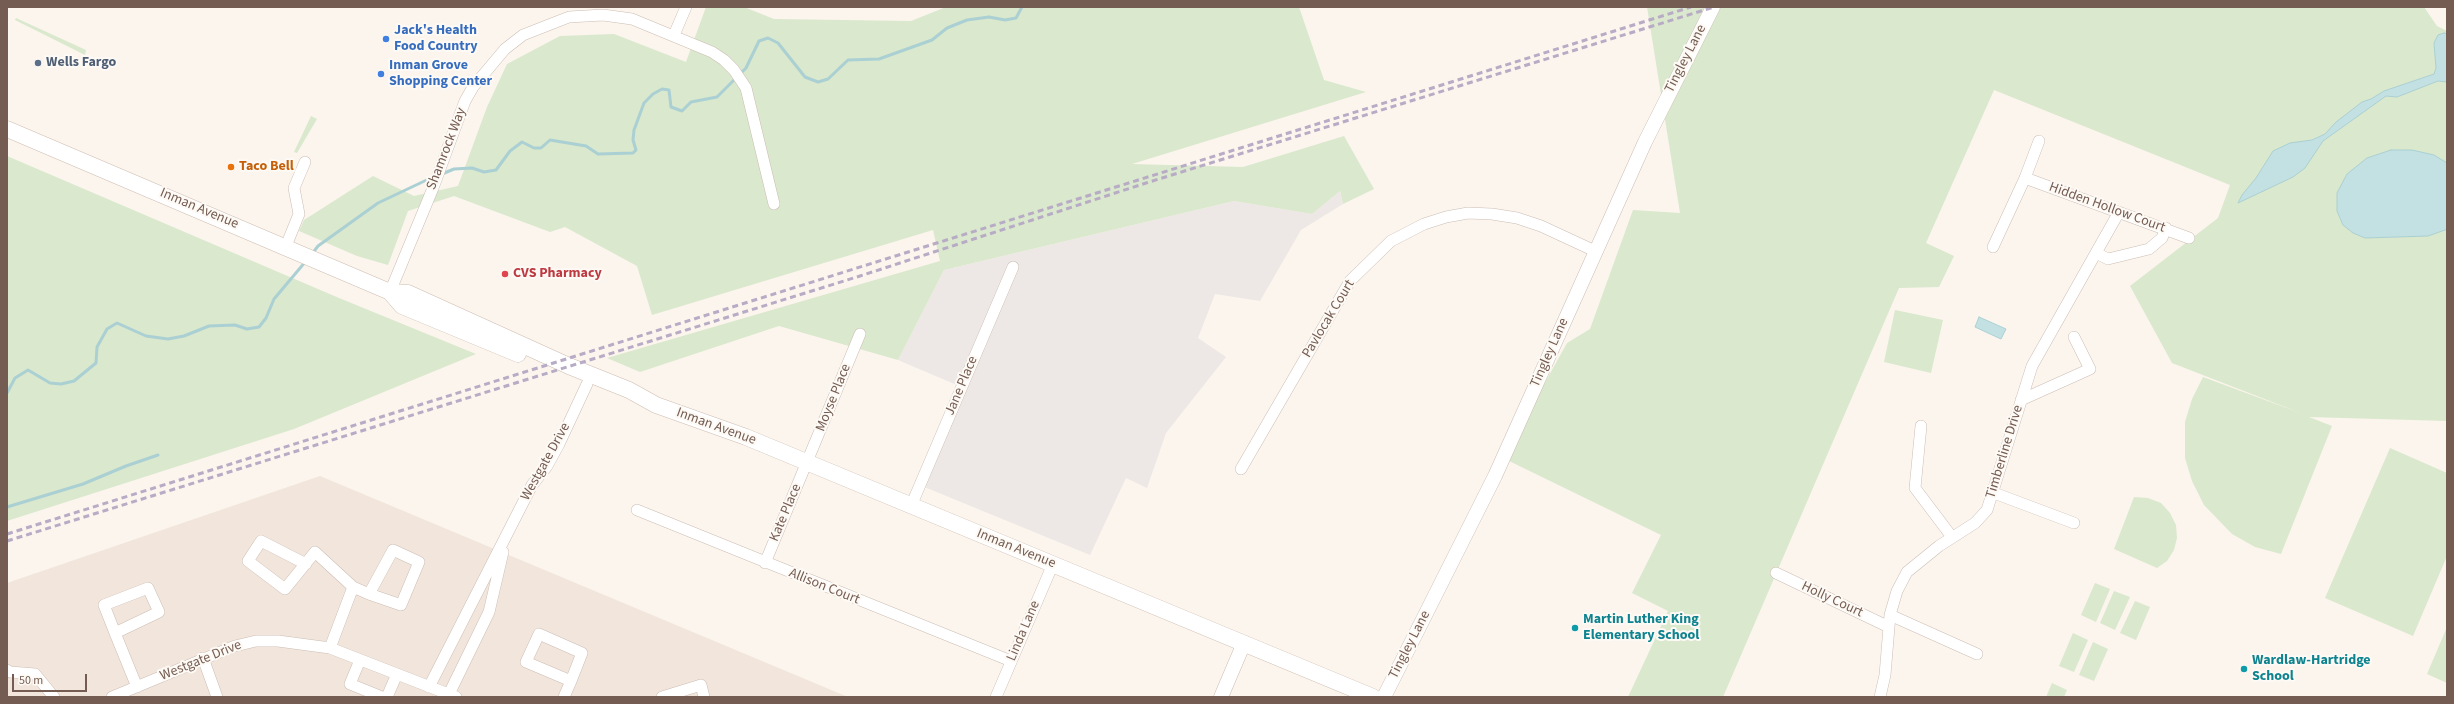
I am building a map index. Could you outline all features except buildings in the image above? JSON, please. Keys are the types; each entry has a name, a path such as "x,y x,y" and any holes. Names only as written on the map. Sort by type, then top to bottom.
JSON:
{"main road":[{"name":"Inman Avenue","path":"7,129 286,246 390,292 408,293 569,366 629,390 656,405 746,437 1373,697"},
{"name":"Inman Avenue","path":"390,292 402,306 632,402 656,405"}],"street":[{"path":"674,35 686,7"},
{"name":"Tingley Lane","path":"1384,697 1495,476 1645,142 1714,7"},
{"name":"Shamrock Way","path":"390,292 433,188 465,101 473,87 505,49 523,35 569,17 603,15 632,19 674,35 712,52 734,70 743,81 774,204"},
{"path":"1993,247 2025,178 2039,141"},
{"path":"286,246 299,214 294,188 296,180 305,162"},
{"name":"Hidden Hollow Court","path":"2025,178 2166,228 2189,238"},
{"name":"Timberline Drive","path":"1880,697 1885,675 1889,621 1897,591 1907,572 1952,537 1975,523 1987,510 1994,493 2032,366 2119,212"},
{"name":"Pavlocak Court","path":"1241,469 1350,281 1391,241 1424,224 1446,217 1468,213 1492,214 1517,218 1541,226 1595,251"},
{"path":"2096,253 2108,259 2149,249 2162,238 2166,228"},
{"name":"Jane Place","path":"911,506 1013,267"},
{"name":"Moyse Place","path":"807,462 860,334"},
{"path":"2021,400 2090,368 2074,337"},
{"name":"Westgate Drive","path":"429,687 532,485 547,466 559,444 586,384"},
{"path":"1921,426 1915,488 1952,537"},
{"name":"Kate Place","path":"765,563 807,462"},
{"path":"1994,493 2074,523"},
{"name":"Allison Court","path":"637,510 765,563 1011,661"},
{"name":"Westgate Drive","path":"112,697 137,688 202,658 256,641 296,642 330,648 452,696 489,612 497,583 505,540"},
{"path":"306,564 261,541 248,561 286,589 306,564 315,552 353,587 369,594 401,605 419,562 393,550 369,594"},
{"name":"Linda Lane","path":"996,697 1053,564"},
{"name":"Holly Court","path":"1776,573 1889,621 1977,654"},
{"path":"330,648 353,587"},
{"path":"115,633 159,612 148,588 104,605 115,633 137,688"},
{"path":"564,697 571,681 582,653 539,634 526,662 571,681"},
{"path":"1221,697 1244,643"},
{"path":"202,658 217,697"},
{"path":"360,660 350,684 382,697"},
{"path":"8,672 35,674 54,697"},
{"path":"387,697 397,674"},
{"path":"662,697 701,685 704,697"}],"shaded area":[{"path":"1340,191 1343,204 1301,230 1260,301 1215,294 1198,338 1226,357 1166,433 1147,488 1126,478 1090,555 922,486 966,389 898,360 944,270 1234,201 1312,214"},
{"path":"320,476 848,697 7,697 7,583"}],"green space":[{"path":"706,7 744,7 774,19 911,21 946,7 1299,7 1324,80 1366,92 1132,164 1243,167 1344,136 1374,189 1343,204 1340,191 1312,214 1234,201 944,270 898,360 779,326 640,372 607,358 940,261 933,230 652,315 637,266 565,227 550,232 454,196 408,211 388,265 357,256 299,231 304,220 373,176 414,196 458,186 487,107 507,64 560,36 614,34 686,62"},
{"path":"1647,7 2424,7 2437,26 2447,31 2447,421 2309,417 2332,426 2281,554 2255,547 2232,534 2204,505 2192,481 2185,458 2185,422 2192,399 2203,377 2303,414 2172,363 2130,286 2218,218 2230,185 1994,90 1926,243 1954,256 1939,287 1899,288 1723,697 1628,697 1668,611 1632,593 1661,535 1503,458 1567,343 1590,329 1633,210 1680,213"},
{"path":"16,18 86,50 85,55 15,20"},
{"path":"311,116 317,119 297,153 294,152"},
{"path":"7,156 339,298 476,354 294,429 7,521"},
{"path":"1895,310 1943,320 1931,373 1884,362"},
{"path":"2390,448 2447,473 2447,556 2413,636 2325,598"},
{"path":"2134,497 2148,498 2161,503 2170,513 2176,525 2177,538 2174,550 2167,561 2157,568 2114,549"},
{"path":"2095,583 2110,589 2096,622 2081,615"},
{"path":"2114,591 2130,597 2115,630 2100,623"},
{"path":"2135,601 2150,607 2136,640 2120,633"},
{"path":"2447,627 2447,683 2427,674"},
{"path":"2073,633 2088,640 2074,672 2059,666"},
{"path":"2093,642 2108,649 2094,681 2079,675"},
{"path":"2052,683 2067,690 2064,697 2046,697"}],"water":[{"path":"2444,33 2447,34 2447,82 2438,81 2397,97 2386,96 2323,141 2305,168 2293,177 2238,203 2273,151 2290,143 2312,140 2325,134 2336,122 2362,102 2371,99 2384,91 2434,74 2436,68 2434,43 2438,35"},
{"path":"2391,150 2412,150 2434,155 2447,163 2447,229 2428,236 2365,238 2353,233 2343,225 2337,211 2337,193 2347,174 2367,158"},
{"path":"1979,317 2006,329 2001,339 1975,327"}],"waterway":[{"path":"740,74 746,68 759,41 768,38 778,43 805,77 818,82 828,79 848,60 879,59 932,40 947,28 967,20 989,17 1005,20 1016,18 1022,7"},
{"path":"442,174 454,169 472,168 484,172 496,170 510,151 522,142 534,148 541,148 550,140 586,146 598,154 633,153 636,150 633,140 634,130 644,103 653,94 662,89 669,90 671,107 682,111 691,102 717,97 736,78"},
{"path":"312,254 318,246 378,203 433,177"},
{"path":"7,393 15,378 28,370 50,383 61,384 74,381 96,363 97,347 107,329 117,323 146,336 168,339 184,336 209,326 235,325 247,329 259,327 266,318 274,299 306,261"},
{"path":"7,507 83,484 126,466 158,455"}],"railway":[{"path":"7,534 1691,7"},
{"path":"7,541 860,276 1146,183 1714,7"}],"place":[{"name":"Jack's Health Food Country","path":"386,39"},
{"name":"Wells Fargo","path":"38,63"},
{"name":"Inman Grove Shopping Center","path":"381,74"},
{"name":"Taco Bell","path":"231,167"},
{"name":"CVS Pharmacy","path":"505,274"},
{"name":"Martin Luther King Elementary School","path":"1575,628"},
{"name":"Wardlaw-Hartridge School","path":"2244,669"}]}
